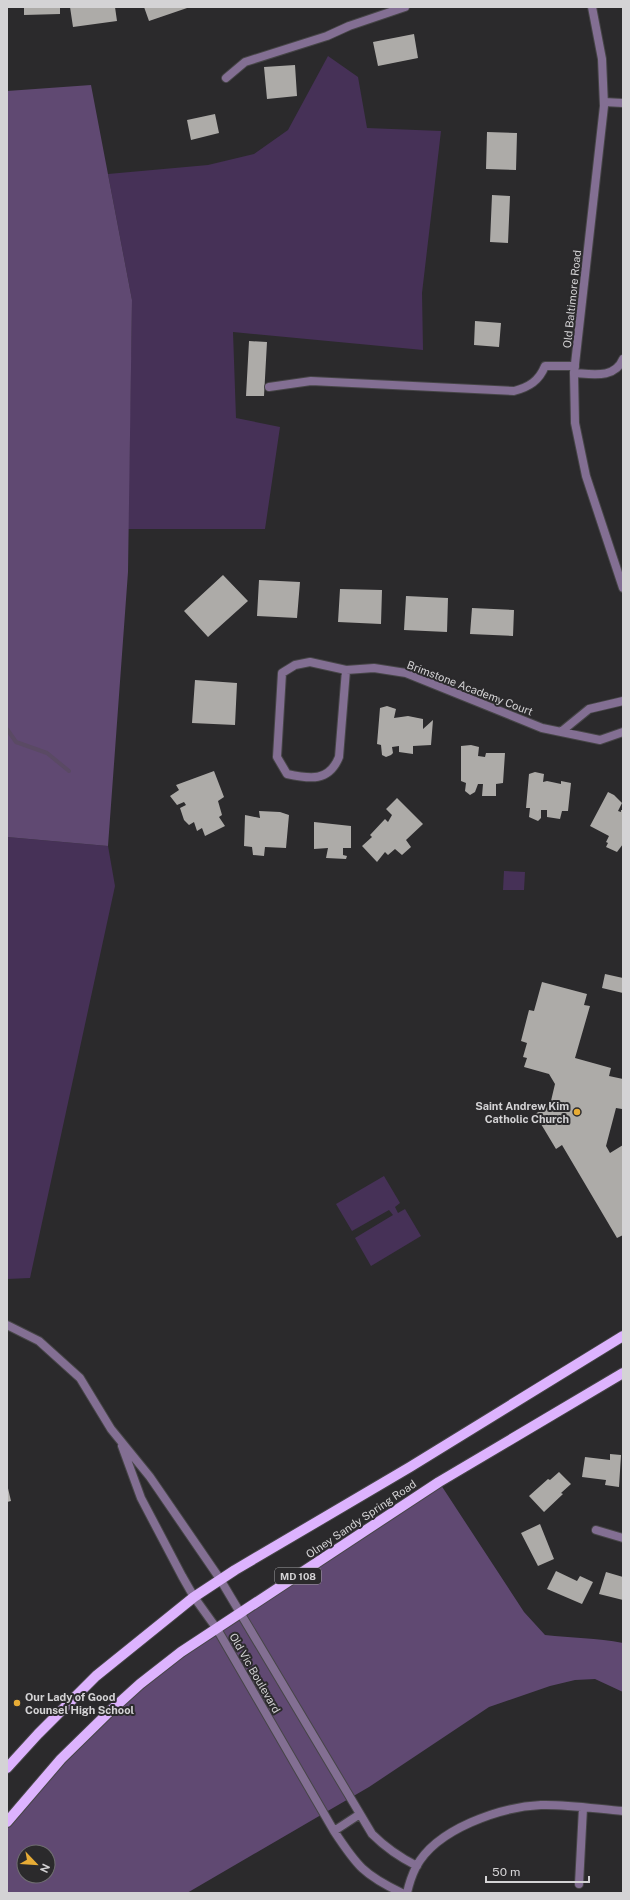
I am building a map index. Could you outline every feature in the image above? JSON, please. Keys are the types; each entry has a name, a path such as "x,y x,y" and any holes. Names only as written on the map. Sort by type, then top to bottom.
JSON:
{"main road":[{"name":"Olney Sandy Spring Road","path":"7,1768 38,1734 96,1676 194,1597 410,1467 623,1336"},
{"name":"Olney Sandy Spring Road","path":"7,1822 61,1759 108,1713 140,1684 181,1652 439,1482 623,1373"}],"street":[{"path":"226,78 246,62 327,36 349,26 405,7"},
{"name":"Old Baltimore Road","path":"592,7 602,59 604,102 575,369 575,423 586,476 623,588"},
{"path":"604,102 623,103"},
{"path":"270,387 311,381 514,391 526,388 541,376 545,366 575,369 600,374 613,372 620,366 623,359"},
{"name":"Brimstone Academy Court","path":"346,670 339,756 335,768 329,773 317,777 305,778 287,774 277,757 282,673 295,665 310,662 346,670 374,668 406,673 542,728 600,740 623,732"},
{"path":"562,732 589,709 623,701"},
{"name":"Old Vic Boulevard","path":"7,1325 39,1341 80,1378 119,1440 150,1477 220,1580 372,1834 397,1856 417,1866"},
{"name":"Old Vic Boulevard","path":"119,1440 140,1498 194,1597 217,1628 351,1858 366,1873 402,1893"},
{"path":"596,1530 623,1538"},
{"path":"407,1893 417,1866 431,1849 447,1835 473,1821 496,1813 541,1805 623,1811"},
{"path":"579,1884 583,1808"},
{"path":"334,1830 360,1814"}],"shaded area":[{"path":"328,56 358,77 367,128 441,131 422,293 423,350 233,332 236,418 280,427 265,529 128,529 132,300 108,174 208,165 254,154 288,130"},
{"path":"91,85 132,300 128,572 108,846 7,837 7,91"},
{"path":"7,837 108,846 115,886 30,1278 7,1279"},
{"path":"504,871 525,872 524,890 503,890"},
{"path":"384,1176 400,1203 395,1207 398,1213 405,1209 421,1236 371,1266 355,1238 393,1215 389,1210 352,1231 336,1204"},
{"path":"439,1482 524,1612 545,1635 623,1643 623,1692 595,1679 575,1680 550,1686 489,1707 369,1787 187,1893 7,1893 7,1822 140,1684"}],"building":[{"path":"24,7 60,7 60,14 24,15"},
{"path":"70,7 115,7 117,21 73,27"},
{"path":"144,7 190,7 149,21"},
{"path":"414,34 418,58 378,66 373,42"},
{"path":"295,65 297,96 267,99 264,67"},
{"path":"215,114 219,133 191,140 187,120"},
{"path":"487,132 517,133 516,170 486,169"},
{"path":"492,195 510,196 508,243 490,242"},
{"path":"475,321 501,323 499,347 474,345"},
{"path":"249,341 267,342 264,396 246,396"},
{"path":"223,575 248,601 208,637 184,611"},
{"path":"259,580 300,582 297,618 257,616"},
{"path":"340,589 382,590 381,624 338,622"},
{"path":"406,596 448,598 447,632 404,630"},
{"path":"472,608 514,610 513,636 470,634"},
{"path":"195,680 237,683 235,725 192,723"},
{"path":"387,706 396,709 394,718 408,716 423,719 423,729 433,720 431,745 413,746 413,754 399,752 399,746 392,747 393,753 391,755 386,757 382,755 381,745 377,744 380,708"},
{"path":"471,745 479,747 478,756 485,757 486,753 505,753 503,783 496,784 496,796 482,796 483,784 478,784 475,792 470,795 465,791 466,783 461,781 461,746"},
{"path":"214,771 224,797 218,801 222,815 219,817 225,826 205,836 202,828 197,831 194,822 189,825 184,820 180,808 186,805 184,802 177,805 170,796 179,790 176,785"},
{"path":"535,772 544,774 543,782 547,781 561,784 561,781 571,783 568,811 562,811 560,819 547,817 547,810 541,810 541,818 538,821 529,817 530,808 526,808 529,774"},
{"path":"608,792 614,795 622,803 618,811 621,812 621,810 623,810 623,844 617,852 606,847 608,843 606,842 609,836 590,826"},
{"path":"397,798 423,824 406,840 411,847 402,855 395,849 388,855 385,852 377,862 362,846 372,837 370,835 385,819 388,822 392,815 386,809"},
{"path":"259,811 280,812 289,815 286,848 265,847 264,856 253,855 252,847 244,846 245,815 260,818"},
{"path":"314,822 351,826 351,848 343,848 343,855 347,856 346,859 326,858 328,848 314,849"},
{"path":"605,974 623,978 623,993 602,988"},
{"name":"Saint Andrew Kim Catholic Church","path":"542,982 587,994 584,1005 590,1006 575,1058 611,1068 609,1076 623,1079 623,1106 622,1109 616,1108 606,1146 610,1153 623,1145 623,1235 617,1238 562,1145 556,1149 535,1114 550,1105 555,1084 549,1074 524,1067 527,1058 523,1057 527,1043 521,1041 529,1010 534,1011"},
{"path":"610,1454 621,1455 619,1487 605,1485 606,1480 582,1477 585,1457 610,1460"},
{"path":"559,1472 571,1484 544,1512 529,1496 548,1479 550,1480"},
{"path":"7,1484 11,1501 7,1502"},
{"path":"540,1524 554,1559 538,1566 521,1533"},
{"path":"556,1571 577,1581 580,1576 593,1582 582,1604 547,1589"},
{"path":"606,1572 623,1577 623,1600 599,1594"}],"waterway":[{"path":"7,729 16,742 47,753 69,771"}],"place":[{"name":"Saint Andrew Kim Catholic Church","path":"577,1112"},
{"name":"Our Lady of Good Counsel High School","path":"17,1703"}]}
